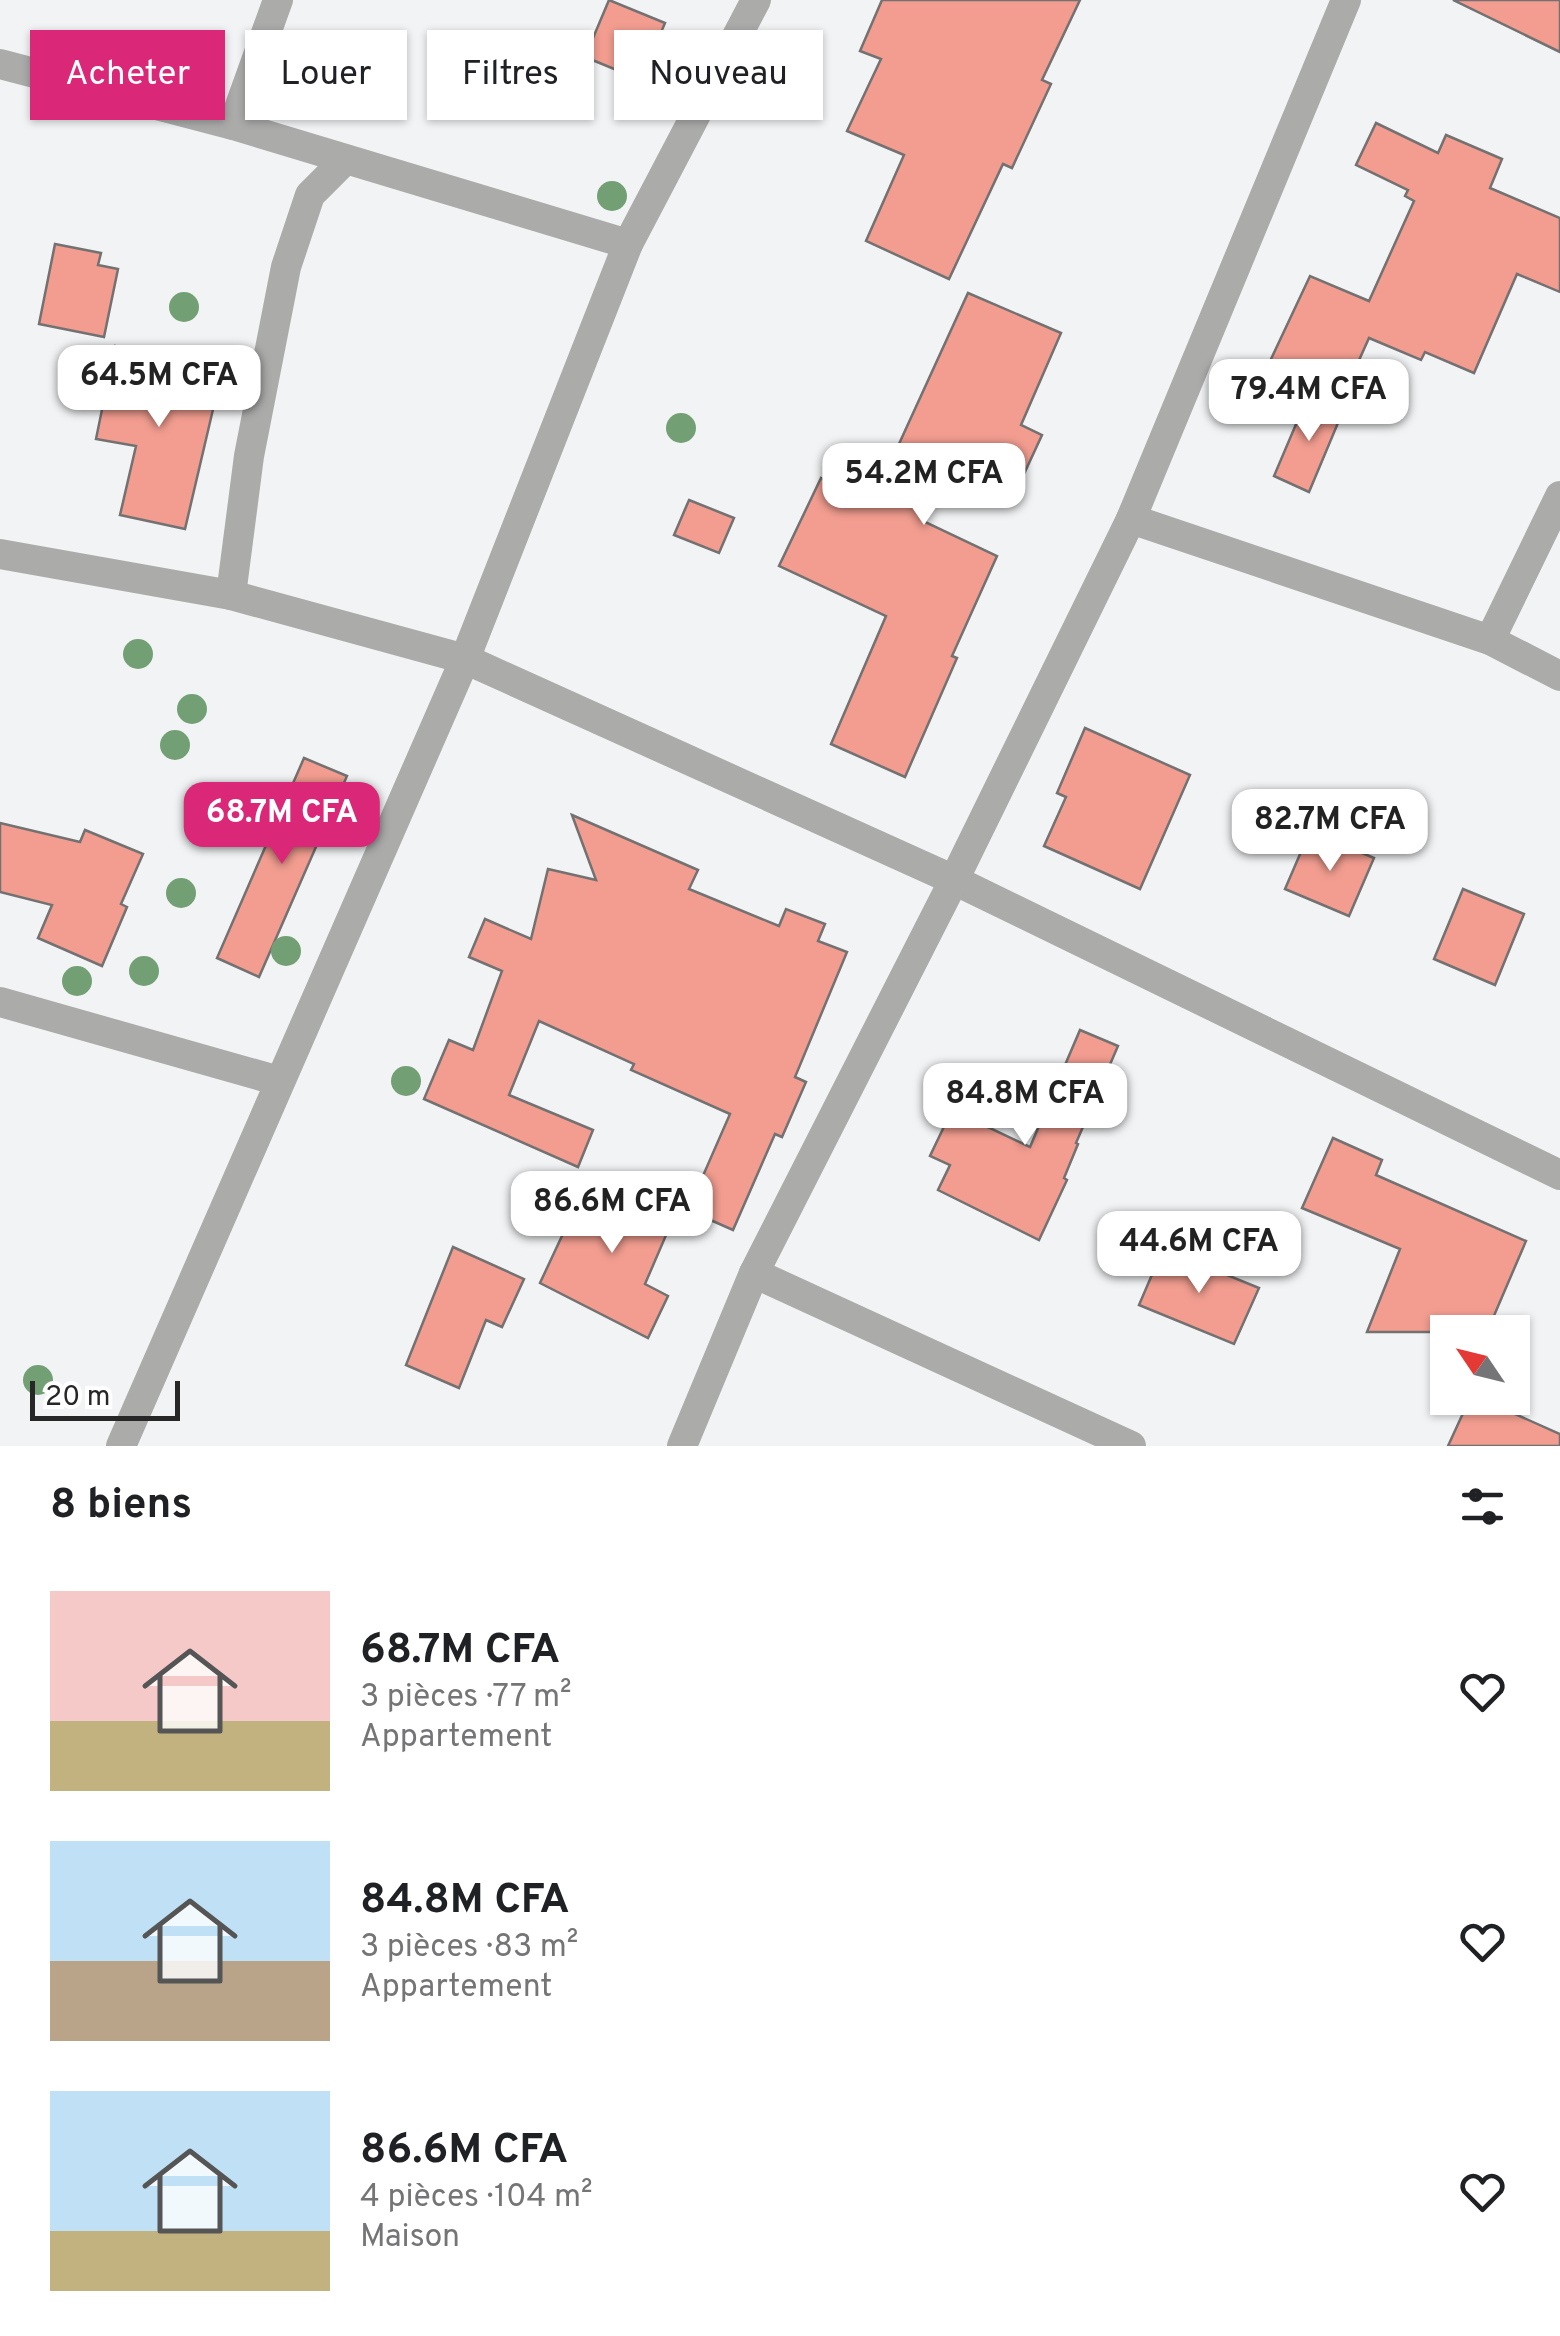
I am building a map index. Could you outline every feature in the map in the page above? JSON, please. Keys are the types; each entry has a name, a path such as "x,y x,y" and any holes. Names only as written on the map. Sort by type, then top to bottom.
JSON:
{"street":[{"path":"232,125 278,0"},
{"path":"121,1446 465,659 628,244 756,0"},
{"path":"682,1446 754,1274 1131,519 1346,0"},
{"path":"0,64 232,125 628,244"},
{"path":"231,596 249,456 286,267 310,195 344,161"},
{"path":"1490,640 1560,496"},
{"path":"1131,519 1490,640 1560,676"},
{"path":"0,554 231,596 465,659 954,880 1560,1175"},
{"path":"0,1002 279,1081"},
{"path":"754,1274 1131,1446"}],"building":[{"path":"609,0 665,23 662,30 614,30 614,69 594,61 594,36"},
{"path":"882,0 1080,0 1042,80 1051,84 1012,168 1003,164 949,279 866,241 904,155 847,131 881,59 860,51"},
{"path":"1453,0 1560,0 1560,52"},
{"path":"1376,123 1438,153 1446,135 1502,159 1490,188 1560,218 1560,292 1517,274 1474,373 1425,352 1421,360 1369,338 1338,407 1264,374 1310,276 1369,301 1414,201 1405,196 1408,190 1356,165"},
{"path":"55,244 101,253 98,265 118,269 104,337 39,324"},
{"path":"968,293 1061,333 1021,425 1042,435 1023,476 959,448 925,522 997,556 952,656 957,658 905,777 831,744 886,616 779,566 821,478 872,503"},
{"path":"115,346 222,371 185,529 120,515 136,446 96,439"},
{"path":"1308,396 1343,411 1309,492 1274,476"},
{"path":"689,500 734,518 719,553 674,535"},
{"path":"1085,728 1190,775 1140,889 1044,846 1066,797 1057,793"},
{"path":"304,758 347,776 259,977 217,958"},
{"path":"572,815 698,870 689,889 779,926 786,909 825,924 818,941 847,952 795,1077 806,1082 782,1137 775,1134 733,1230 688,1210 730,1114 631,1070 634,1064 539,1021 509,1095 593,1130 578,1167 424,1099 449,1040 473,1050 502,971 469,957 485,919 531,939 548,869 596,880"},
{"path":"0,823 80,842 85,830 143,854 121,904 127,907 102,966 38,938 52,905 0,892"},
{"path":"1310,831 1374,858 1349,916 1285,889"},
{"path":"1463,889 1524,914 1495,985 1434,959"},
{"path":"1080,1030 1118,1046 1076,1143 1064,1178 1067,1180 1039,1240 938,1190 950,1165 930,1156 952,1110 1030,1147"},
{"path":"1333,1138 1382,1160 1376,1175 1526,1241 1494,1315 1430,1315 1430,1332 1367,1332 1400,1249 1302,1208"},
{"path":"590,1176 676,1212 645,1284 668,1296 648,1338 540,1283"},
{"path":"453,1247 524,1279 502,1327 486,1320 459,1388 406,1365"},
{"path":"1163,1249 1259,1288 1234,1344 1139,1305"},
{"path":"1462,1415 1517,1415 1560,1434 1560,1446 1448,1446"}]}
